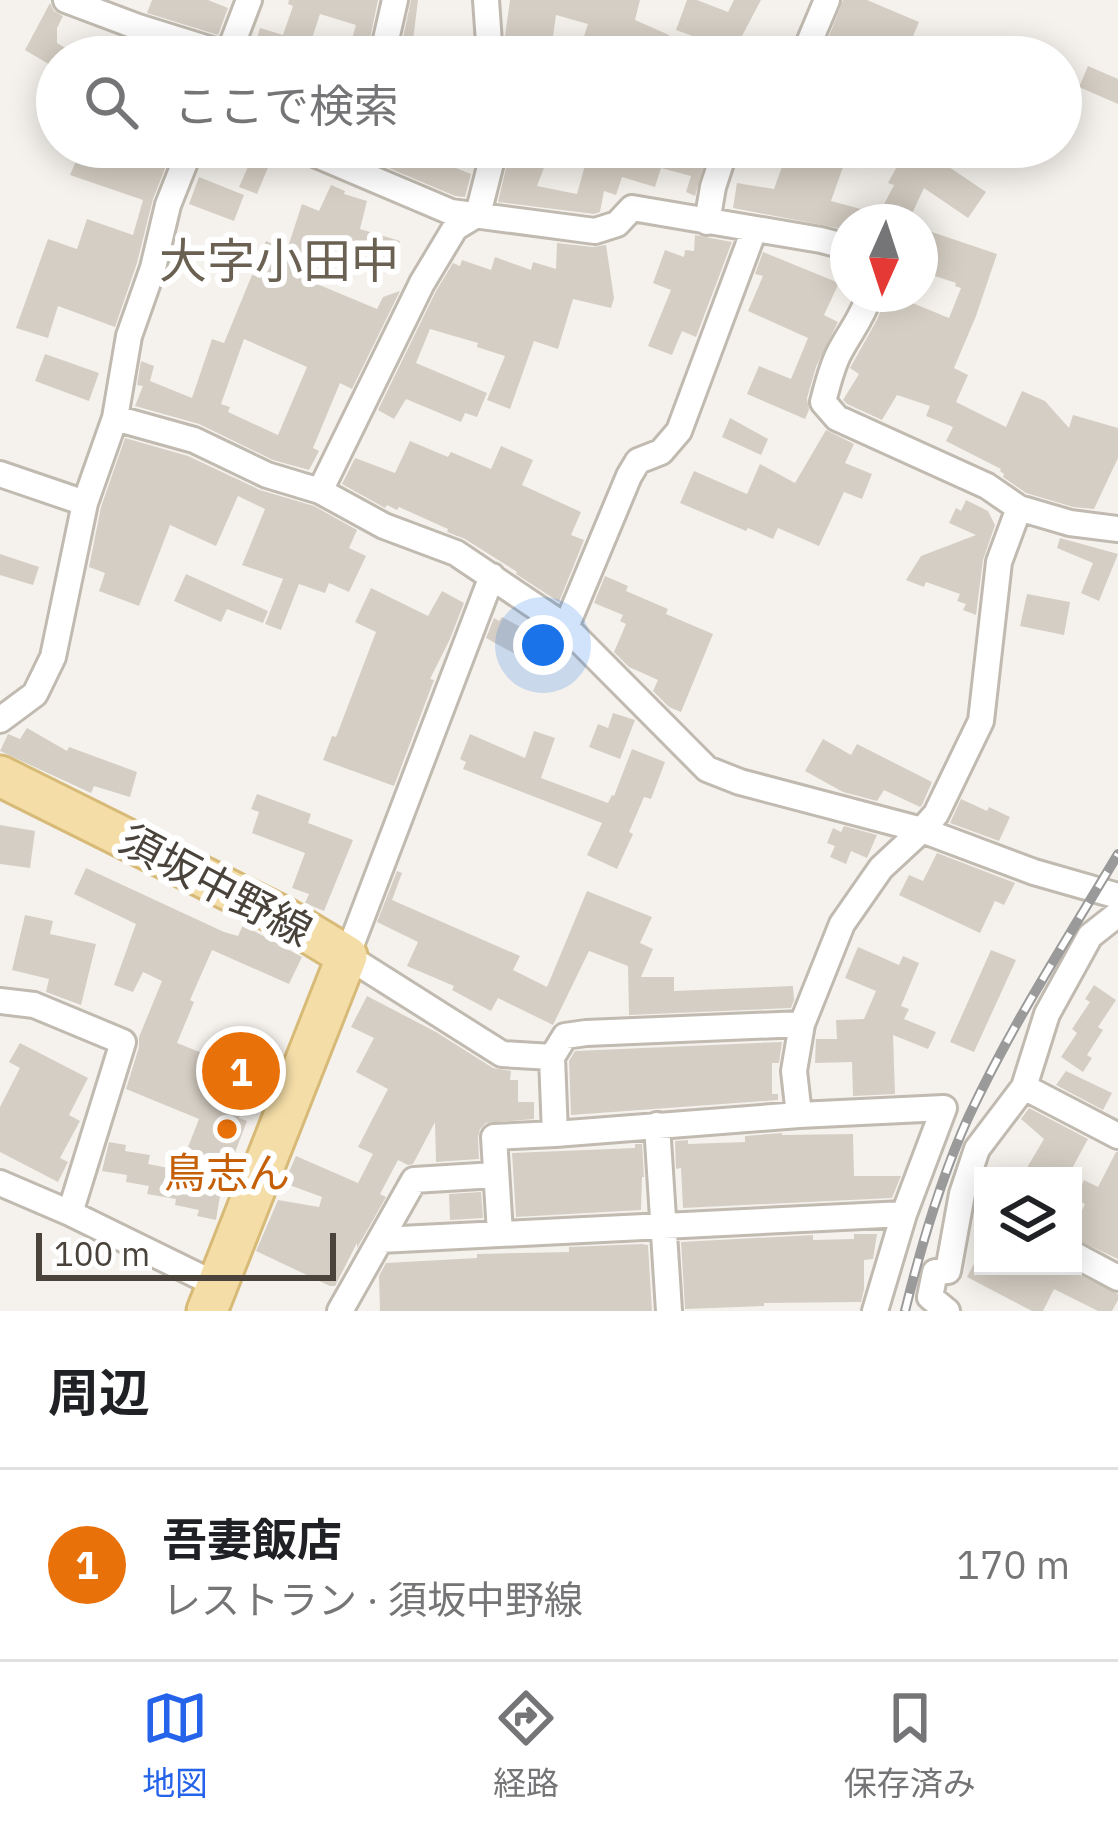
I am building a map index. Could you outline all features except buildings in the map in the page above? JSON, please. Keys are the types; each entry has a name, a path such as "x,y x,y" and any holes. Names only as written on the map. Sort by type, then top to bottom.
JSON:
{"main road":[{"name":"須坂中野線","path":"0,776 281,916 347,956 212,1298"}],"street":[{"path":"66,0 166,36"},
{"path":"236,36 249,0"},
{"path":"387,36 395,0"},
{"path":"487,0 489,36"},
{"path":"812,36 827,0"},
{"path":"0,720 35,694 53,656 85,503 115,418 129,336 183,168"},
{"path":"347,168 451,212 595,231 617,224 632,208 830,242"},
{"path":"320,491 422,284 455,228 478,214 490,168"},
{"path":"707,222 719,168"},
{"path":"566,627 628,476 638,461 661,452 679,431 754,230"},
{"path":"864,312 840,351 823,402 837,418 987,486 1019,508 1070,523 1115,523"},
{"path":"115,418 194,440 456,553 566,627 707,769 922,830 1034,872 1118,896"},
{"path":"0,474 85,503"},
{"path":"799,1115 794,1071 802,1024 842,924 880,868 935,814 981,721 999,562 1019,508"},
{"path":"492,576 347,956 502,1054 552,1057"},
{"path":"947,1311 930,1297 935,1272 948,1271 972,1200 977,1149 1024,1088 1048,1014 1090,936 1118,914"},
{"path":"0,1001 34,1006 123,1042 70,1213"},
{"path":"555,1134 552,1057 565,1036 802,1024"},
{"path":"1024,1088 1118,1136"},
{"path":"500,1232 494,1137 944,1108 904,1214 875,1311"},
{"path":"657,1125 669,1311"},
{"path":"340,1311 413,1180 495,1175"},
{"path":"0,1183 70,1213 212,1298"},
{"path":"380,1240 904,1214"},
{"path":"1082,1259 1118,1278"}],"railway":[{"path":"905,1311 932,1213 968,1118 1021,1017 1118,854"}],"place":[{"name":"吾妻飯店","path":"241,1071"},
{"name":"鳥志ん","path":"227,1129"}],"district":[{"name":"大字小田中","path":"279,261"}]}
